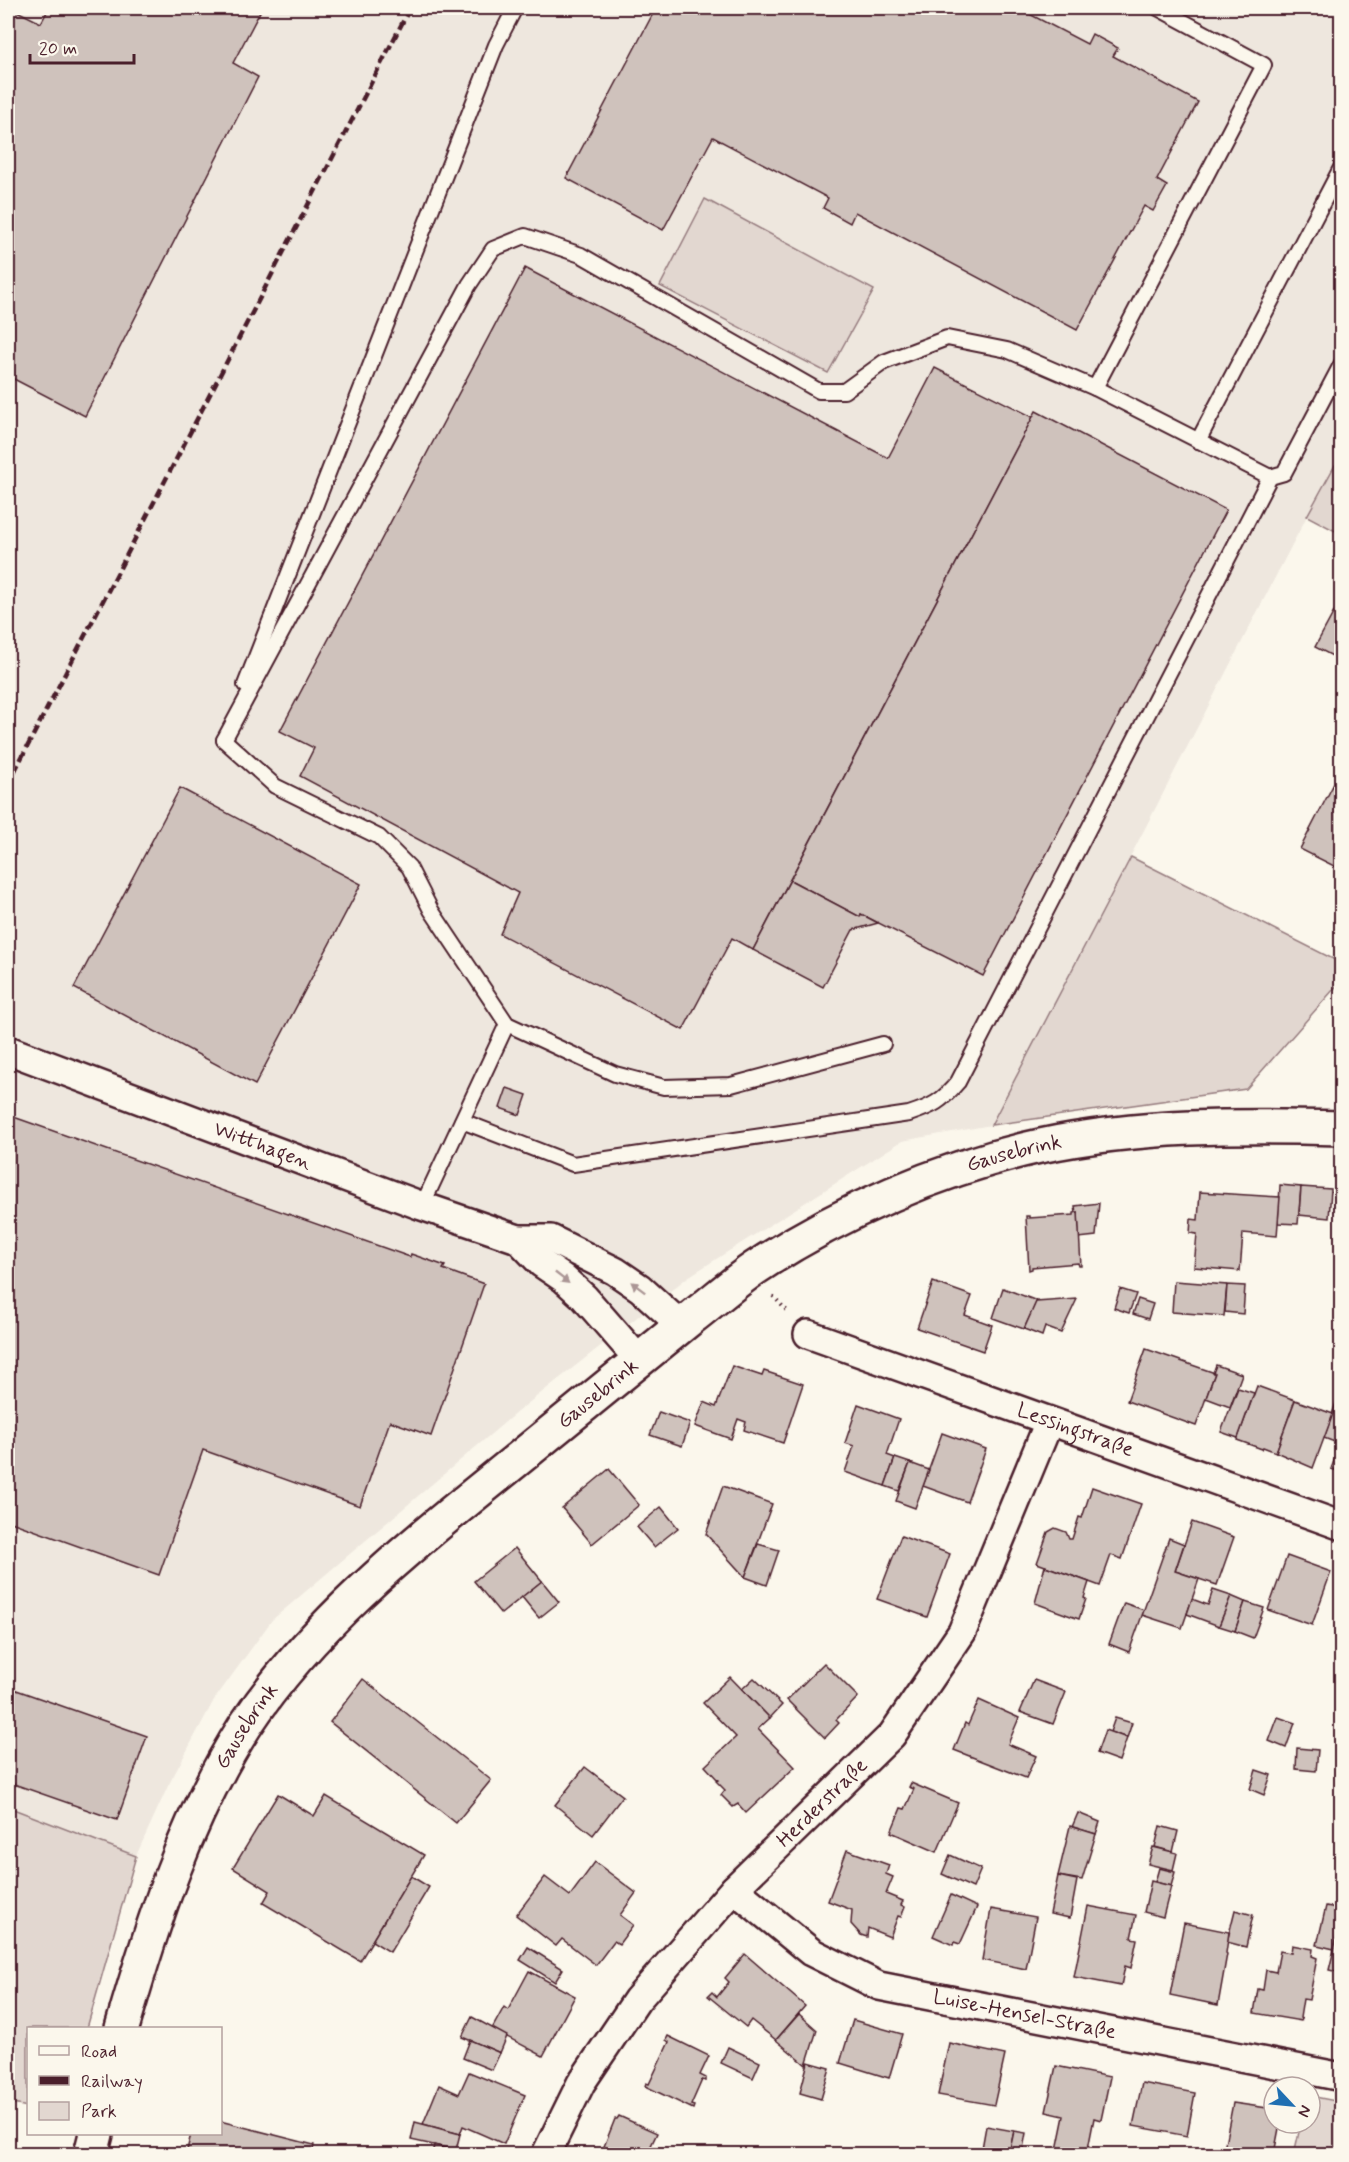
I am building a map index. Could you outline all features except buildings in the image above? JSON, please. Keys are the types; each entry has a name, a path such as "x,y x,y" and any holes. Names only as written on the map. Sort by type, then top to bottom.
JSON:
{"main road":[{"name":"Gausebrink","path":"122,2027 155,1922 188,1836 232,1749 276,1684 329,1623 359,1593 639,1360 751,1271 807,1235 880,1199 933,1179 1038,1146 1093,1137 1183,1128 1274,1126 1341,1128"},
{"path":"92,2154 96,2135"}],"street":[{"name":"Witthagen","path":"8,1050 422,1206 518,1239 551,1239 606,1266 640,1288 682,1326"},
{"name":"Witthagen","path":"518,1239 541,1263 563,1278 584,1297 639,1360"},
{"name":"Lessingstraße","path":"808,1334 1341,1526"},
{"name":"Herderstraße","path":"546,2154 581,2083 637,2000 734,1889 892,1735 962,1632 1049,1422"},
{"name":"Luise-Hensel-Straße","path":"734,1889 812,1952 879,1986 1341,2077"}],"lane":[{"path":"224,740 496,45 515,8"},
{"path":"1095,388 1264,65 1158,8"},
{"path":"1198,441 1341,166"},
{"path":"224,740 469,285 493,249 525,236 581,255 819,391 844,390 885,363 946,338 1007,350 1095,388 1270,477 1284,473 1341,363"},
{"path":"462,1121 573,1164 909,1114 930,1107 945,1098 964,1072 1270,477"},
{"path":"224,740 275,786 379,837 409,867 431,910 507,1024 615,1074 664,1087 731,1085 883,1044"},
{"path":"422,1206 507,1024"}],"path":[{"path":"751,1271 808,1334"}],"shaded area":[{"path":"8,8 1341,8 1341,462 1335,465 1307,516 991,1125 902,1141 688,1277 517,1412 272,1620 214,1700 168,1786 136,1856 8,1807"}],"green space":[{"path":"705,199 874,290 828,373 660,286"},
{"path":"1341,462 1341,534 1307,516 1335,465"},
{"path":"1131,857 1341,963 1341,981 1246,1089 991,1125"},
{"path":"8,1807 136,1856 87,2027 27,2027 27,2107 8,2103"},
{"path":"1322,2098 1341,2102 1341,2154 1294,2154 1298,2135 1322,2135"}],"railway":[{"path":"8,784 410,8"}]}
